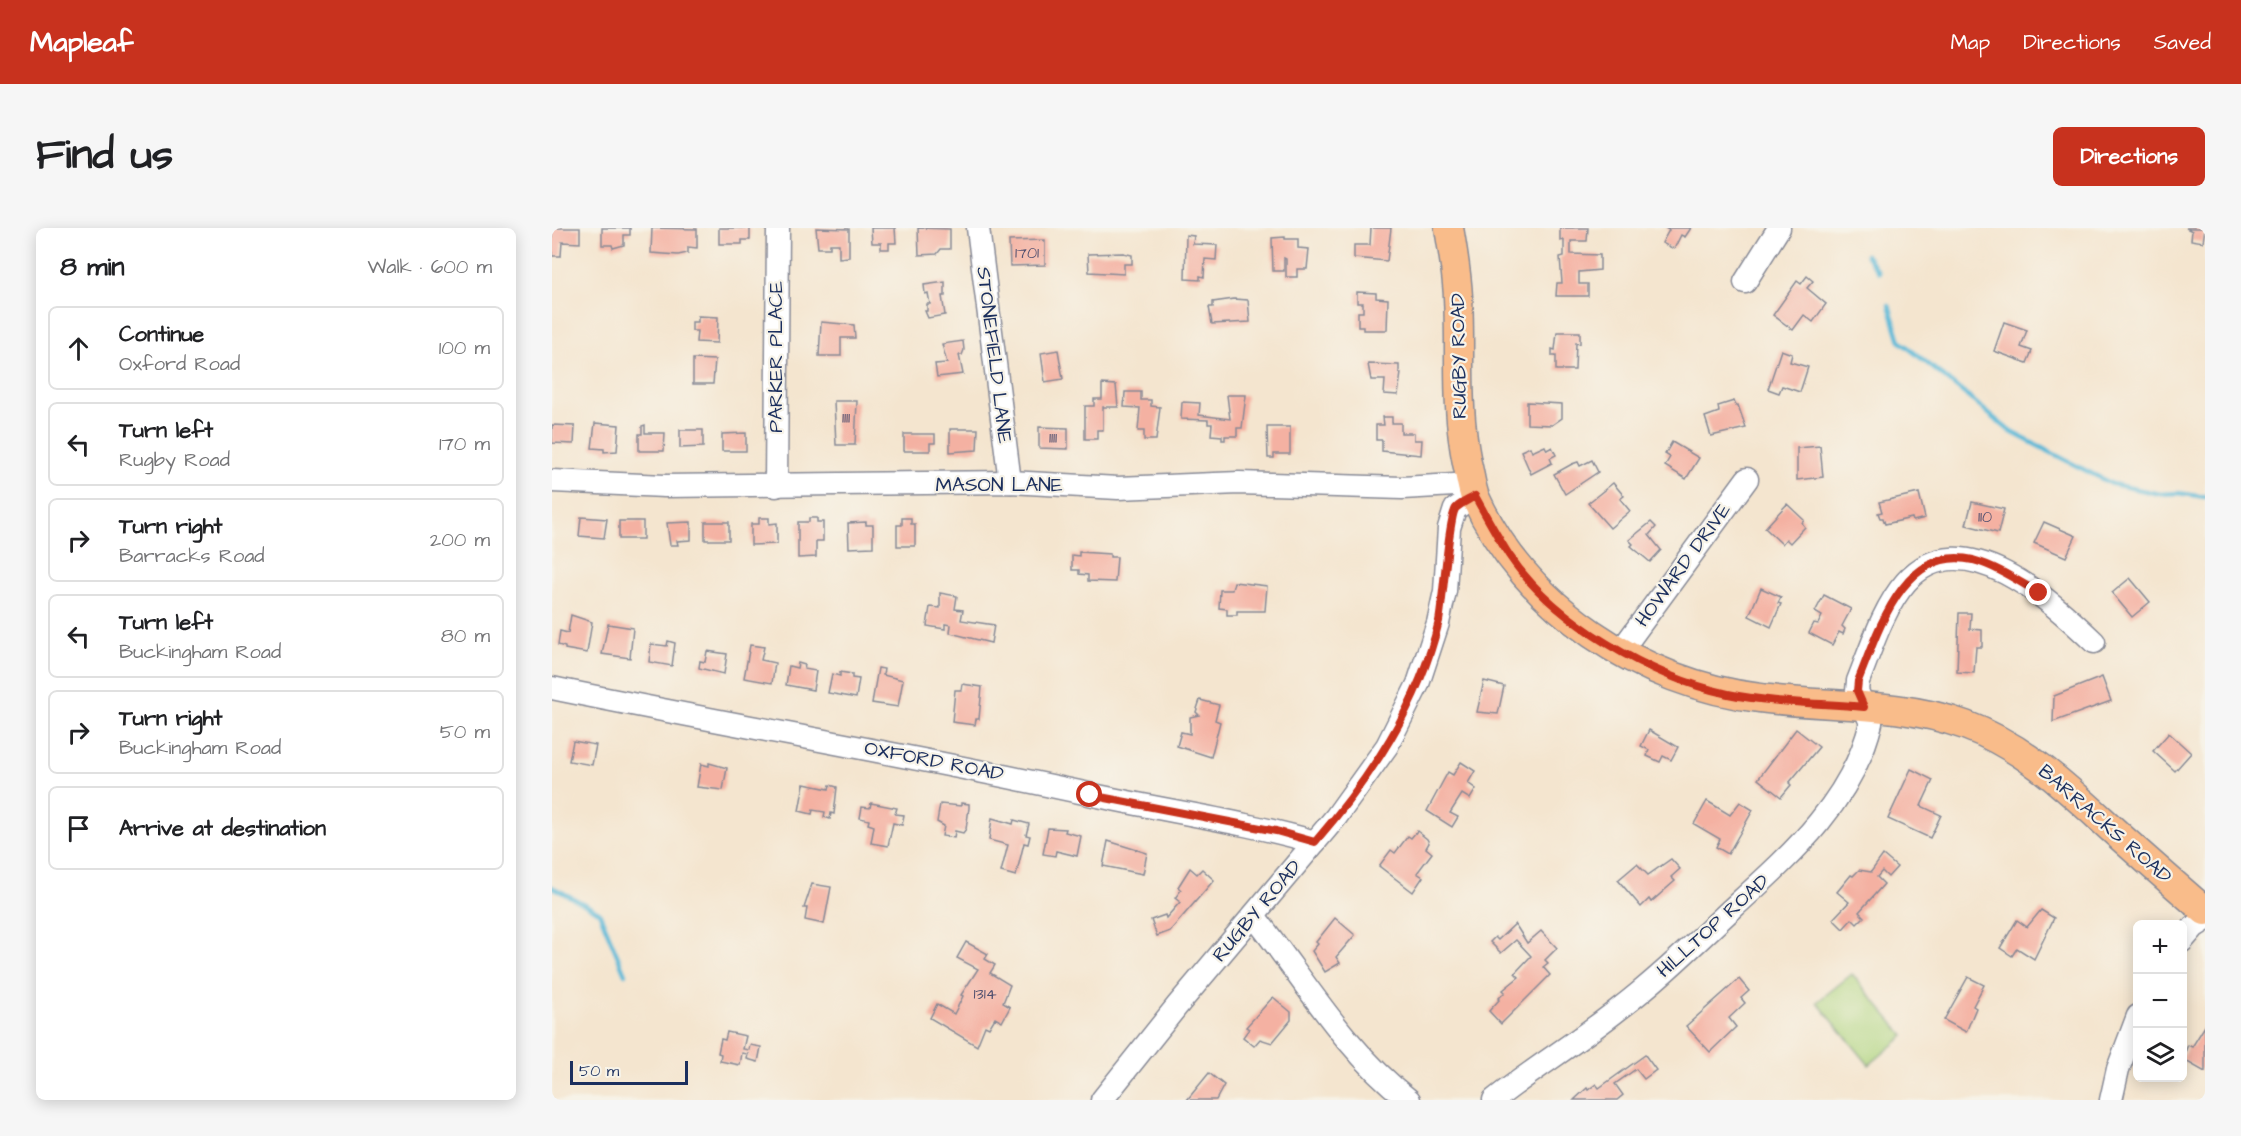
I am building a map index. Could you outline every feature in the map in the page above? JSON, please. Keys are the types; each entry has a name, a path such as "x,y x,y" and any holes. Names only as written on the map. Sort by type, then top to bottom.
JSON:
{"main road":[{"name":"RUGBY ROAD","path":"1449,228 1458,297 1457,393 1464,488"},
{"name":"BARRACKS ROAD","path":"1464,488 1510,556 1531,581 1550,599 1620,651 1671,677 1731,694 1905,709 1967,726 2005,743 2063,783 2205,911"}],"street":[{"name":"PARKER PLACE","path":"776,486 778,228"},
{"name":"STONEFIELD LANE","path":"978,228 1010,482"},
{"path":"1745,282 1779,228"},
{"name":"HOWARD DRIVE","path":"1620,651 1747,479"},
{"name":"MASON LANE","path":"552,481 665,486 1010,482 1118,488 1239,483 1313,487 1464,488"},
{"name":"RUGBY ROAD","path":"1102,1100 1315,842 1387,746 1404,716 1438,623 1445,591 1449,528 1464,488"},
{"name":"HILLTOP ROAD","path":"1494,1100 1619,1010 1791,854 1818,825 1856,770 1871,723 1857,691 1858,681 1897,594 1917,573 1940,561 1972,560 2012,577 2058,608 2094,642"},
{"name":"OXFORD ROAD","path":"552,688 733,726 1006,775 1090,795 1276,831 1315,842"},
{"path":"1254,916 1340,1033 1380,1076 1409,1100"},
{"path":"2187,935 2205,920"},
{"path":"2110,1100 2118,1069 2133,1028"}],"green space":[{"path":"1852,974 1904,1036 1869,1065 1817,1002"}],"building":[{"path":"552,228 580,228 580,243 562,242 561,256 552,256"},
{"path":"602,228 630,228 630,235 624,235 624,245 613,248 612,245 602,245"},
{"path":"652,228 697,229 697,248 688,247 688,253 678,255 651,253"},
{"path":"719,228 750,228 750,240 742,240 742,244 719,244"},
{"path":"816,228 849,229 849,257 839,258 839,244 830,244 830,248 818,248"},
{"path":"871,228 895,228 896,243 889,243 889,249 881,249 881,243 872,243"},
{"path":"918,228 950,229 950,249 941,249 937,254 919,255"},
{"path":"1371,228 1391,228 1387,261 1354,258 1354,245 1370,245"},
{"path":"1560,228 1588,228 1587,241 1571,241 1571,254 1600,255 1600,270 1579,272 1579,284 1588,284 1588,296 1556,296 1557,283 1562,283 1560,257 1564,256 1564,240 1560,241"},
{"path":"1665,228 1691,228 1685,237 1681,235 1674,249 1662,243 1669,230"},
{"path":"2186,228 2205,228 2203,242 2191,240 2192,231"},
{"path":"1186,235 1194,236 1193,244 1217,245 1216,260 1205,259 1204,277 1200,276 1200,280 1185,279"},
{"path":"1285,237 1285,239 1298,239 1298,248 1309,249 1307,269 1297,269 1297,277 1286,277 1286,259 1284,258 1284,271 1273,271 1272,238"},
{"path":"1045,240 1045,265 1010,266 1009,241"},
{"path":"1088,254 1132,255 1132,264 1124,264 1124,274 1089,272"},
{"path":"1807,276 1813,281 1807,288 1826,304 1813,322 1804,315 1793,330 1773,315 1797,281 1801,284"},
{"path":"945,282 945,296 942,296 945,315 928,318 925,311 927,311 927,304 930,304 924,285"},
{"path":"1357,292 1376,293 1376,298 1388,299 1387,330 1363,330 1363,327 1358,327 1358,312 1363,312 1363,303 1357,303"},
{"path":"1248,300 1250,322 1212,324 1209,307 1213,307 1213,302"},
{"path":"698,316 718,317 717,343 696,342 697,331 692,331 692,322 698,322"},
{"path":"821,322 854,325 855,338 841,338 841,356 819,356"},
{"path":"2004,322 2027,330 2021,347 2032,351 2027,363 1994,351"},
{"path":"1557,332 1580,332 1580,344 1576,343 1575,370 1556,370 1556,356 1552,356 1552,349 1555,350"},
{"path":"963,341 964,350 962,355 959,355 963,374 937,377 935,364 947,363 942,344"},
{"path":"1058,350 1063,379 1045,382 1041,353"},
{"path":"1781,350 1792,354 1790,362 1808,367 1800,392 1782,386 1779,393 1768,389"},
{"path":"693,359 715,360 713,384 693,384"},
{"path":"1368,364 1399,365 1399,373 1401,373 1398,395 1384,394 1385,380 1371,380"},
{"path":"1102,384 1116,385 1118,407 1103,407 1103,430 1097,430 1097,439 1085,439 1085,406 1094,406 1094,399 1102,399"},
{"path":"1125,392 1141,392 1141,400 1151,400 1151,406 1160,407 1156,440 1144,440 1144,431 1138,431 1140,408 1124,407"},
{"path":"1227,395 1246,395 1242,428 1237,428 1237,436 1225,436 1225,440 1222,440 1222,436 1211,435 1212,424 1208,424 1208,420 1181,419 1182,402 1200,403 1199,415 1230,419"},
{"path":"834,401 857,401 855,445 836,445"},
{"path":"1734,401 1736,406 1738,405 1746,428 1711,436 1705,417 1719,412 1718,406"},
{"path":"1527,402 1562,404 1562,418 1552,425 1527,424"},
{"path":"1383,417 1392,417 1392,423 1401,423 1401,433 1414,433 1414,440 1422,440 1421,455 1382,451 1382,440 1376,440 1376,425 1384,425"},
{"path":"595,423 619,425 617,451 604,452 604,449 592,448"},
{"path":"552,425 575,426 574,444 552,443"},
{"path":"645,425 645,433 665,433 664,451 639,451 639,434 642,434 642,426"},
{"path":"1039,427 1068,428 1068,449 1039,448"},
{"path":"1267,427 1290,427 1290,454 1274,454 1274,458 1268,458"},
{"path":"950,429 978,429 977,450 950,452"},
{"path":"680,430 703,430 703,447 680,448"},
{"path":"746,433 746,451 722,451 722,434"},
{"path":"904,434 935,434 935,443 930,443 930,451 904,451"},
{"path":"1672,442 1699,458 1686,479 1665,466 1670,457 1665,454"},
{"path":"1545,446 1547,450 1552,447 1556,455 1550,458 1552,463 1531,474 1521,451 1530,447 1532,452"},
{"path":"1820,446 1823,477 1797,480 1797,448"},
{"path":"1592,460 1598,472 1565,494 1554,474 1572,464 1578,462 1580,466"},
{"path":"1613,483 1624,496 1620,499 1630,511 1610,528 1588,503"},
{"path":"1919,493 1925,518 1913,521 1912,518 1885,524 1883,518 1880,518 1878,513 1882,512 1879,502"},
{"path":"1972,502 2004,509 1998,533 1966,525"},
{"path":"1787,504 1804,520 1802,523 1805,527 1790,543 1786,539 1782,544 1765,528"},
{"path":"581,517 607,519 604,538 579,536"},
{"path":"759,518 769,518 769,524 777,523 777,544 751,545 751,524 759,524"},
{"path":"809,518 817,518 817,522 823,522 823,541 816,541 816,557 798,558 798,522 809,522"},
{"path":"902,518 911,518 911,524 915,524 915,546 897,546 897,525 902,525"},
{"path":"619,521 643,521 643,539 619,539"},
{"path":"691,522 691,540 677,541 678,545 670,545 667,523"},
{"path":"705,522 729,522 729,540 705,540"},
{"path":"866,522 866,525 873,525 873,547 849,548 848,523"},
{"path":"1651,522 1656,527 1649,535 1661,550 1650,562 1631,546 1633,544 1629,540"},
{"path":"2044,522 2076,536 2066,557 2034,543"},
{"path":"1079,552 1110,554 1110,557 1117,557 1115,582 1088,581 1088,575 1079,574 1079,570 1072,570 1072,555 1079,556"},
{"path":"2130,578 2150,602 2132,617 2112,593"},
{"path":"1234,582 1267,586 1265,611 1237,611 1237,615 1227,615 1227,609 1219,608 1220,590 1232,590"},
{"path":"1761,588 1781,597 1778,603 1781,604 1771,627 1749,616"},
{"path":"940,593 957,596 955,609 963,610 961,620 994,625 991,643 950,633 951,625 945,624 945,629 927,626 930,607 940,608"},
{"path":"1824,595 1851,609 1842,626 1845,629 1843,634 1839,632 1832,645 1809,633 1814,623 1818,624 1822,616 1815,612"},
{"path":"1959,613 1971,613 1970,629 1982,630 1982,647 1976,647 1974,673 1957,672"},
{"path":"571,615 592,622 587,653 565,649 558,645 560,631 568,633"},
{"path":"608,624 633,628 630,658 602,654"},
{"path":"668,641 675,643 672,666 649,662 651,644 667,646"},
{"path":"750,645 764,647 761,660 775,663 772,683 744,678"},
{"path":"707,651 727,654 724,674 699,668 700,661 705,662"},
{"path":"798,663 805,665 804,669 816,671 813,690 786,685 789,666 797,668"},
{"path":"878,668 884,669 883,675 903,680 898,707 872,703"},
{"path":"840,672 852,674 852,678 859,679 856,698 828,693 832,674 840,676"},
{"path":"2102,677 2111,701 2053,722 2054,696"},
{"path":"1484,681 1504,686 1498,714 1477,712"},
{"path":"962,684 982,687 979,719 976,719 975,725 952,722 955,690 961,690"},
{"path":"1200,700 1219,705 1215,720 1220,722 1211,757 1177,746 1181,732 1190,734 1190,717 1199,715 1196,712"},
{"path":"1796,729 1819,747 1789,783 1791,785 1781,797 1758,779"},
{"path":"1649,730 1678,747 1671,760 1663,756 1660,762 1647,756 1649,750 1641,746"},
{"path":"2169,733 2191,753 2175,771 2153,751"},
{"path":"573,741 596,745 592,765 569,761"},
{"path":"1461,762 1475,771 1468,783 1476,789 1470,799 1462,794 1450,813 1458,817 1452,827 1427,811 1448,772 1453,775"},
{"path":"709,763 727,768 723,790 697,787 701,764 709,766"},
{"path":"1911,769 1933,780 1921,806 1941,815 1930,838 1888,819"},
{"path":"804,784 829,789 830,785 837,787 834,814 831,813 830,819 824,817 825,812 813,810 812,814 799,811"},
{"path":"1707,801 1730,815 1740,802 1753,810 1728,854 1716,847 1720,839 1694,824"},
{"path":"871,803 897,808 895,814 904,815 902,825 893,823 888,846 871,843 874,826 868,824 869,820 860,818 862,807 870,808"},
{"path":"961,803 969,804 966,829 963,833 955,831 954,838 942,836 944,826 937,822 940,804 961,806"},
{"path":"992,818 1013,824 1014,820 1029,824 1026,835 1030,836 1028,844 1024,843 1016,876 1001,872 1008,845 989,840"},
{"path":"1048,828 1066,829 1065,832 1081,836 1077,856 1056,851 1055,856 1043,854"},
{"path":"1417,831 1427,839 1429,843 1426,848 1432,853 1417,873 1423,877 1413,892 1379,866 1391,850 1395,853 1408,836 1411,838"},
{"path":"1108,841 1147,853 1143,874 1103,866"},
{"path":"1883,855 1897,867 1888,877 1882,871 1877,877 1884,884 1859,912 1864,917 1857,924 1852,919 1843,929 1833,919 1849,902 1837,892 1851,875 1853,876 1859,870 1871,872"},
{"path":"1671,859 1680,869 1671,877 1675,881 1651,902 1649,899 1641,907 1618,880 1637,864 1648,875"},
{"path":"1190,868 1197,874 1202,869 1214,880 1170,931 1157,936 1151,920 1165,915 1166,918 1180,902 1175,898 1181,890 1178,887"},
{"path":"812,884 831,887 824,924 805,920 807,908 804,908"},
{"path":"2041,910 2054,918 2034,959 2017,948 2012,956 2000,948 2017,920 2027,927"},
{"path":"1335,918 1355,935 1336,957 1340,963 1325,972 1312,951 1318,944 1316,942"},
{"path":"1515,924 1527,943 1541,931 1557,948 1545,960 1548,963 1543,967 1550,975 1501,1024 1489,1011 1505,992 1503,990 1519,977 1515,973 1531,956 1516,940 1501,953 1490,942 1495,937 1498,940"},
{"path":"966,942 988,954 985,959 995,965 990,973 1010,985 1003,1003 1010,1007 1002,1022 995,1018 989,1028 985,1026 977,1046 930,1018 937,1004 954,1014 963,996 961,995 978,969 957,958"},
{"path":"1968,977 1984,985 1973,1006 1976,1008 1966,1032 1944,1020"},
{"path":"1739,979 1749,991 1741,998 1745,1003 1729,1018 1736,1027 1710,1052 1686,1026"},
{"path":"1273,997 1291,1012 1291,1020 1272,1043 1260,1039 1254,1046 1243,1037 1249,1029 1246,1027"},
{"path":"2205,1026 2205,1072 2187,1062 2187,1047 2188,1045 2192,1047"},
{"path":"727,1032 746,1036 743,1049 749,1050 750,1045 761,1047 758,1062 747,1059 748,1054 742,1053 740,1065 720,1061 721,1054 718,1053 721,1039 725,1040"},
{"path":"1645,1055 1656,1070 1644,1079 1636,1069 1615,1084 1623,1095 1617,1100 1574,1100 1587,1088 1588,1090 1596,1084 1599,1088"},
{"path":"1209,1073 1224,1085 1216,1100 1187,1100"}],"waterway":[{"path":"1866,255 1879,272"},
{"path":"1889,305 1900,341 2011,432 2112,484 2160,494 2178,493 2205,497"},
{"path":"552,887 599,912 625,974"}],"route":[{"path":"1090,795 1276,831 1315,842 1336,818 1387,746 1404,716 1418,684 1438,623 1445,591 1449,528 1455,509 1475,496 1510,556 1531,581 1592,632 1633,659 1671,677 1731,694 1763,699 1864,707 1857,691 1858,681 1897,594 1917,573 1940,561 1972,560 2012,577 2039,593"}]}
